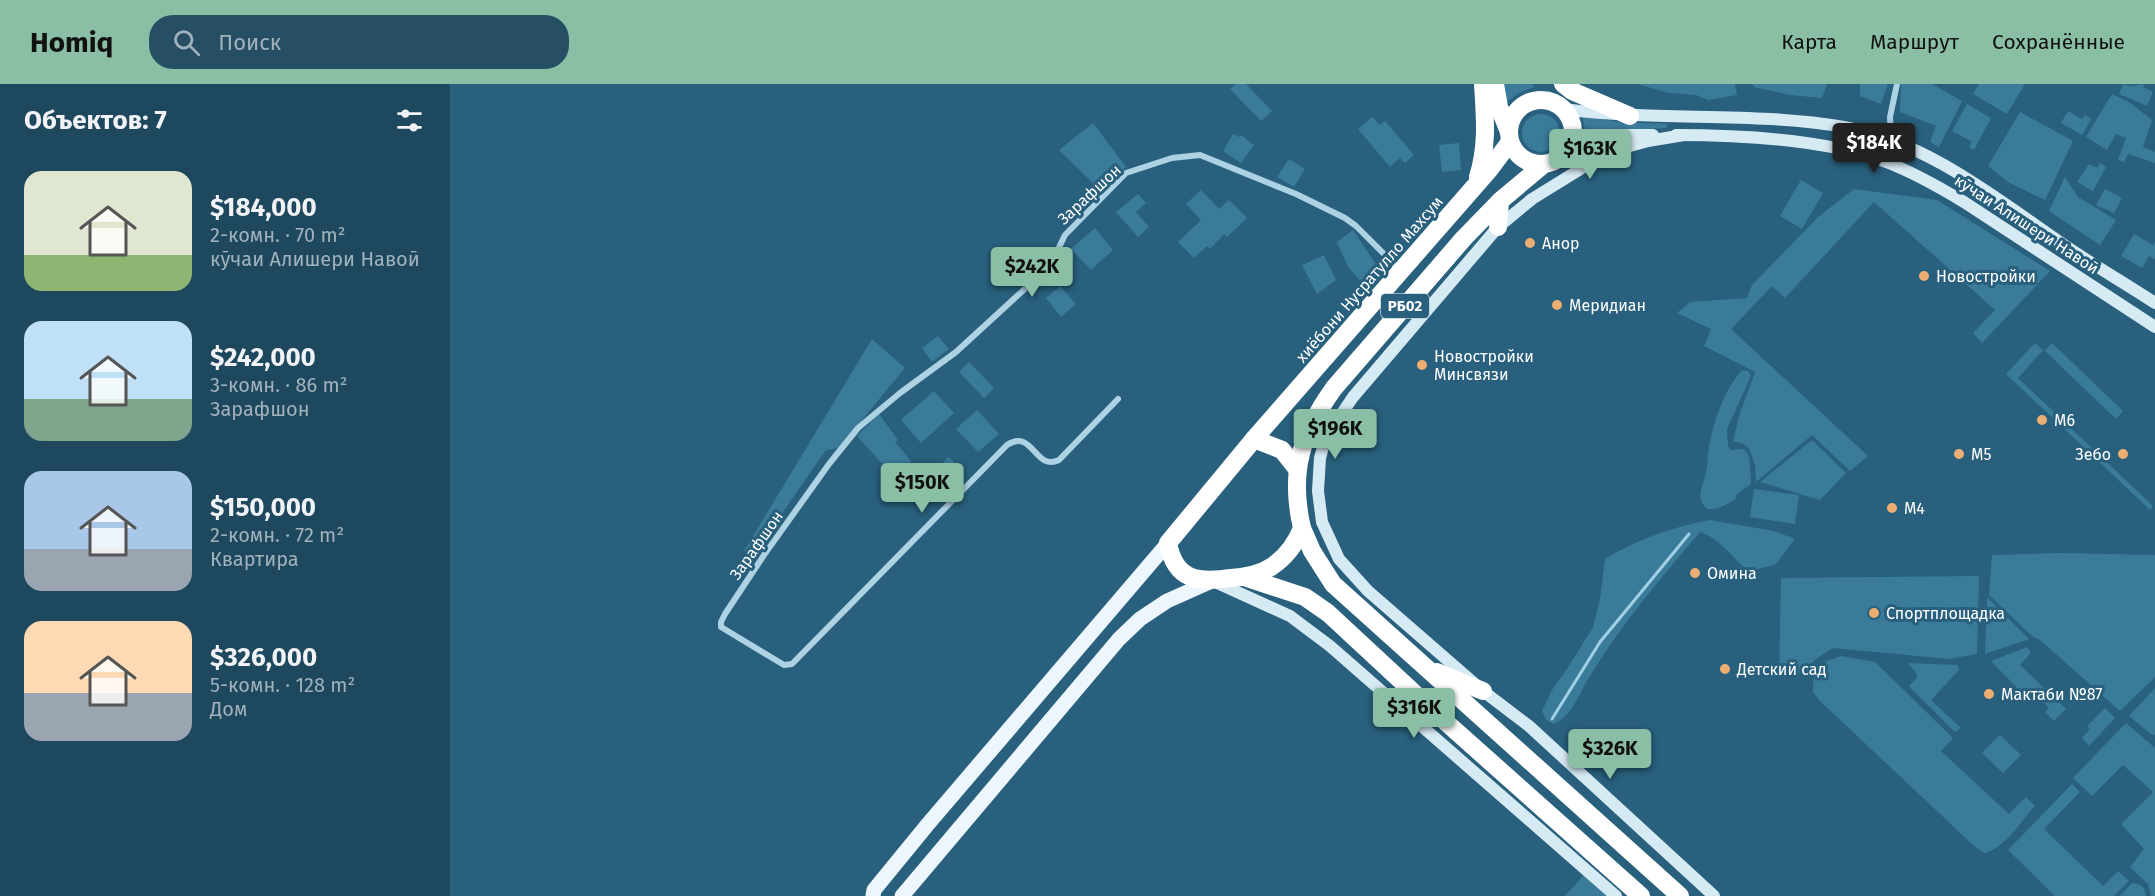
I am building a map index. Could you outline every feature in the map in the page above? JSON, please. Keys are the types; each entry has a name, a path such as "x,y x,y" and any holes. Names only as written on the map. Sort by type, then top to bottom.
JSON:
{"highway":[{"path":"1477,183 1486,145 1482,84"},
{"path":"1495,84 1499,107 1520,156 1535,164 1552,161"},
{"name":"РБ02","path":"1297,469 1311,424 1335,388 1464,237 1500,201 1571,144 1573,135 1570,117 1540,84"},
{"path":"1563,84 1572,91 1630,116"},
{"name":"РБ02","path":"1510,137 1513,116 1524,104 1540,100 1560,106"},
{"name":"хиёбони Нусратулло Махсум","path":"1168,543 1254,439 1489,170 1510,137"},
{"path":"1498,227 1500,201"},
{"path":"1254,439 1282,450 1297,469 1298,508 1302,528 1312,551 1333,584 1680,896"},
{"path":"1168,543 1173,563 1182,573 1193,579 1212,581 1244,577 1271,568 1288,552 1302,528"},
{"path":"1244,577 1305,597 1328,613 1641,896"},
{"path":"1423,666 1483,691"}],"main road":[{"path":"873,896 874,890 928,824 1168,543"},
{"path":"902,896 1119,639 1140,619 1167,601 1212,581"},
{"path":"928,824 949,840"}],"street":[{"path":"1891,140 1890,117 1897,84"},
{"name":"кӯчаи Алишери Навоӣ","path":"1560,106 1630,116 1742,118 1799,122 1846,128 1891,140 1972,182 2068,248 2155,303"},
{"name":"кӯчаи Алишери Навоӣ","path":"1552,161 1575,157 1608,139 1627,135 1768,139 1850,151 1885,162 1964,202 2155,327"},
{"path":"1684,135 1648,141 1608,152 1532,199 1498,227 1353,397 1326,437 1320,458 1318,491 1322,522 1340,559 1368,591 1483,691 1529,726 1714,896"},
{"name":"Зарафшон","path":"1118,399 1059,460 1053,463 1045,461 1023,440 1015,440 1007,445 792,664 784,665 721,627 721,622 764,555 829,464 858,429 900,393 956,352 1040,275 1051,264 1065,235 1126,173 1172,158 1200,155 1296,194 1345,218 1401,271"},
{"path":"1212,581 1290,616 1330,646 1616,896"}],"shaded area":[{"path":"1236,84 1246,84 1272,111 1261,121 1230,89"},
{"path":"1501,84 1532,84 1535,87 1517,94 1503,107"},
{"path":"1637,84 1735,84 1737,95 1708,100 1696,95 1669,93"},
{"path":"1753,84 1827,84 1822,98 1790,95 1754,87"},
{"path":"1860,84 1888,84 1881,104 1860,96"},
{"path":"1901,84 1932,84 1962,101 1939,147 1930,142 1936,126 1900,112"},
{"path":"1979,84 2025,84 2007,114 1973,94"},
{"path":"2123,84 2130,86 2144,84 2143,87 2153,92 2147,106 2119,94"},
{"path":"2112,94 2129,102 2152,120 2143,147 2155,152 2155,163 2128,154 2124,162 2118,160 2126,138 2116,134 2107,150 2086,137"},
{"path":"1967,104 1991,118 1974,150 1969,147 1972,142 1952,131"},
{"path":"2068,111 2082,119 2085,115 2091,119 2082,135 2061,123"},
{"path":"2020,112 2073,141 2045,200 2008,182 1988,166"},
{"path":"1541,114 1555,119 1560,133 1555,147 1541,152 1527,147 1522,133 1527,119"},
{"path":"1582,115 1618,122 1668,124 1666,128 1623,132 1583,144 1586,134"},
{"path":"1372,117 1380,125 1385,121 1414,155 1405,163 1400,158 1390,167 1358,129"},
{"path":"1093,123 1126,167 1100,190 1059,150"},
{"path":"1233,134 1239,137 1241,135 1254,145 1241,163 1223,151"},
{"path":"1459,143 1461,170 1442,172 1439,145"},
{"path":"1289,159 1305,169 1294,187 1277,177"},
{"path":"2100,163 2106,167 2093,191 2077,182 2089,164 2097,168"},
{"path":"2065,177 2078,197 2116,220 2100,245 2049,211"},
{"path":"1801,180 1823,193 1802,229 1780,216"},
{"path":"1854,189 1937,200 2050,271 1982,343 1973,333 1995,310 1874,202 1785,298 1772,286 1731,329 1868,456 1850,471 1812,435 1756,482 1755,465 1749,448 1733,441 1739,416 1755,372 1704,346 1711,329 1677,313 1690,302 1747,298 1752,285 1818,217"},
{"path":"2105,189 2122,198 2114,213 2096,205"},
{"path":"1201,190 1219,209 1229,200 1247,218 1227,237 1224,234 1210,249 1207,246 1194,258 1178,242 1201,220 1186,204"},
{"path":"1138,194 1146,203 1136,212 1149,227 1138,237 1116,212"},
{"path":"1095,228 1113,250 1091,270 1071,249"},
{"path":"1353,230 1383,275 1368,290 1348,267 1337,242"},
{"path":"2134,234 2153,245 2155,242 2155,259 2149,256 2142,268 2121,256"},
{"path":"1324,255 1336,280 1317,294 1302,265"},
{"path":"1060,286 1076,304 1061,317 1046,298"},
{"path":"938,336 949,349 932,362 922,348"},
{"path":"872,339 905,368 839,448 826,450 753,555 744,551"},
{"path":"2035,343 2043,350 2018,378 2153,506 2150,510 2006,374"},
{"path":"2052,343 2123,411 2116,419 2045,351"},
{"path":"969,362 994,388 984,398 959,372"},
{"path":"1742,370 1748,371 1751,376 1727,429 1728,445 1730,450 1744,449 1749,456 1751,484 1737,494 1736,499 1726,505 1708,509 1702,502 1700,494 1706,473 1711,437 1725,396"},
{"path":"934,391 954,413 921,443 901,420"},
{"path":"977,410 999,434 978,452 956,429"},
{"path":"879,414 898,440 895,442 911,461 895,478 857,436"},
{"path":"1812,440 1846,473 1820,500 1760,482"},
{"path":"949,457 963,472 945,489 931,473"},
{"path":"1754,489 1799,495 1795,524 1750,517"},
{"path":"1710,520 1774,531 1795,539 1775,565 1748,571 1720,544 1700,532 1626,623 1599,661 1570,711 1554,724 1546,720 1542,711 1552,690 1593,627 1600,599 1605,559 1630,545 1656,535"},
{"path":"2060,553 2155,555 2155,677 2120,711 2040,640 2033,637 1989,595 1992,555"},
{"path":"1979,576 1977,654 1949,659 1833,648 1817,658 1803,673 1779,678 1781,578"},
{"path":"1987,597 2029,639 1985,654"},
{"path":"2027,647 2031,653 2020,665 2066,709 2054,721 2045,712 2049,708 2030,690 2024,695 1991,661"},
{"path":"1841,656 1875,662 1953,738 1941,751 2009,814 2026,797 2035,806 2006,840 1984,853 1973,845 1819,700 1813,692 1814,673 1827,661"},
{"path":"1908,663 1958,665 1959,670 1931,700 1961,728 1955,732 1909,686 1916,679 1917,674"},
{"path":"2155,688 2155,735 2129,716"},
{"path":"2105,708 2115,718 2089,746 2082,738 2090,729 2087,726"},
{"path":"2126,723 2155,748 2155,896 2151,896 2148,884 2130,867 2144,849 2121,824 2153,792 2123,765 2092,796 2073,778"},
{"path":"2000,735 2021,755 2003,773 1982,753"},
{"path":"2072,784 2080,792 2044,829 2103,886 2118,871 2129,881 2114,896 2055,896 2008,850"},
{"path":"1588,870 1617,896 1565,896"},
{"path":"2132,883 2142,886 2146,896 2120,896"}],"waterway":[{"path":"1552,719 1600,642 1689,534"}],"place":[{"name":"Анор","path":"1530,243"},
{"name":"Новостройки","path":"1924,276"},
{"name":"Меридиан","path":"1557,305"},
{"name":"Новостройки Минсвязи","path":"1422,365"},
{"name":"М6","path":"2042,420"},
{"name":"М5","path":"1959,454"},
{"name":"Зебо","path":"2123,454"},
{"name":"М4","path":"1892,508"},
{"name":"Омина","path":"1695,573"},
{"name":"Спортплощадка","path":"1874,613"},
{"name":"Детский сад","path":"1725,669"},
{"name":"Мактаби №87","path":"1989,694"}]}
